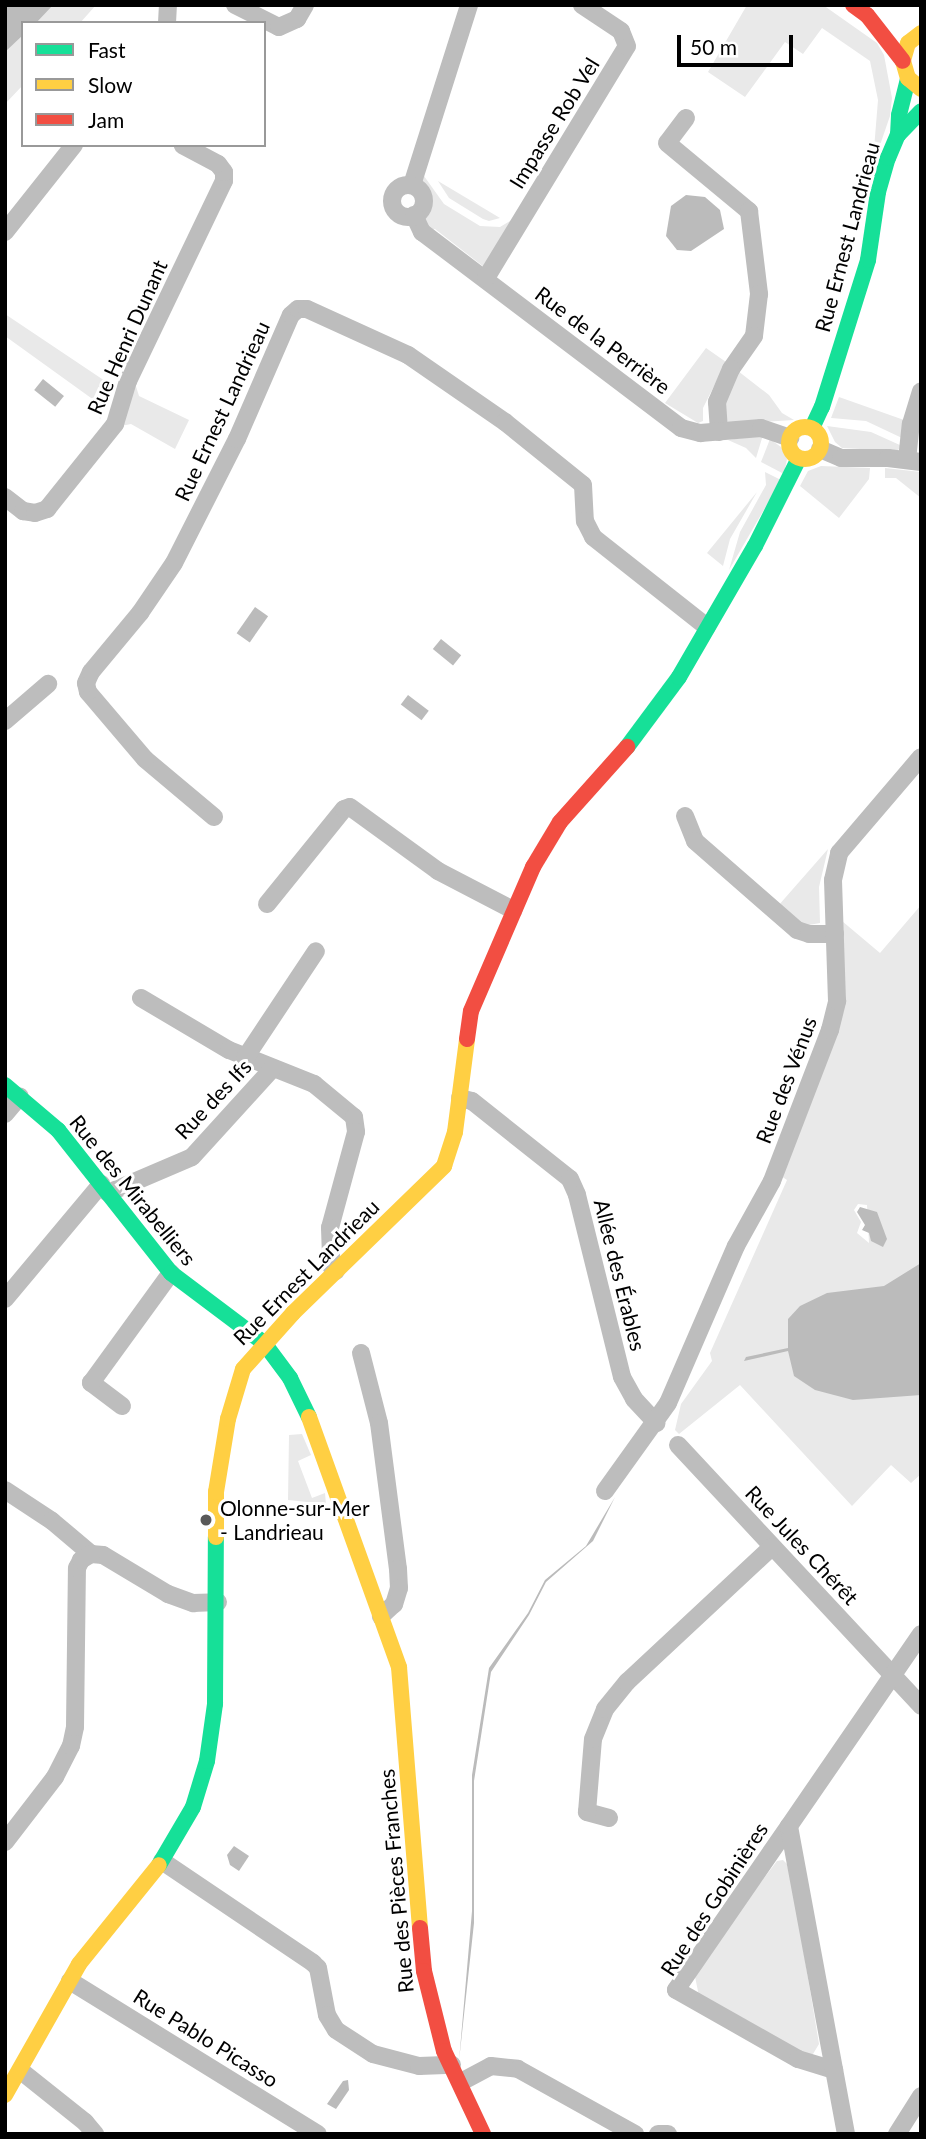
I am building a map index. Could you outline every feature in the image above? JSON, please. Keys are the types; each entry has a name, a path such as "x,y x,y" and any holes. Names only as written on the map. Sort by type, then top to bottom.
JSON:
{"street":[{"path":"234,5 279,27 297,19 305,5"},
{"name":"Rue de la Perrière","path":"470,5 412,185 397,190 393,205 399,214 414,215 422,232 681,428 692,432 761,428 790,438"},
{"name":"Impasse Rob Vel","path":"486,278 627,46 621,31 582,5"},
{"path":"853,5 867,15 903,61 914,83"},
{"path":"867,15 921,32"},
{"path":"903,61 908,43 921,32"},
{"name":"Rue Ernest Landrieau","path":"812,428 848,327 873,240 884,171 898,135 899,115 914,83"},
{"name":"Rue Ernest Landrieau","path":"898,135 921,111"},
{"path":"686,118 667,144 749,211 759,294 754,336 731,369 717,402 719,432"},
{"path":"5,232 72,147"},
{"name":"Rue Henri Dunant","path":"5,497 23,511 35,513 47,509 115,424 128,381 224,181 224,172 218,164 187,147"},
{"name":"Rue Ernest Landrieau","path":"214,817 136,749 88,692 86,682 91,671 140,613 174,563 237,439 291,315 298,309 307,309 408,355 505,422 583,485 584,521 593,537 707,627"},
{"path":"820,449 841,458 914,461 911,424 921,392"},
{"path":"812,428 820,437 820,449 811,458 799,458 790,449 790,438 798,429 812,428"},
{"name":"Rue Ernest Landrieau","path":"5,2095 87,1952 162,1861 193,1807 207,1761 215,1704 218,1602 215,1504 228,1419 243,1369 264,1343 444,1166 453,1146 471,1011 533,867 560,822 640,732 678,677 755,546 799,458"},
{"path":"5,721 48,684"},
{"name":"Rue des Vénus","path":"656,1423 701,1332 736,1246 772,1181 830,1030 837,1001 833,880 839,853 921,757"},
{"path":"267,904 344,809 350,807 438,871 513,910"},
{"path":"685,816 695,841 797,930 809,934 835,934"},
{"path":"245,1058 316,951"},
{"path":"141,998 245,1058 314,1084 348,1111 356,1123 330,1228 331,1265 336,1271"},
{"name":"Rue des Ifs","path":"105,1189 192,1157 273,1068"},
{"name":"Rue des Mirabelliers","path":"5,1085 58,1130 171,1273 264,1343"},
{"path":"5,1114 20,1096"},
{"name":"Allée des Érables","path":"460,1098 472,1101 570,1179 577,1195 622,1377 634,1399 656,1423"},
{"path":"5,1298 105,1189"},
{"path":"122,1406 91,1383 171,1273"},
{"name":"Rue des Pièces Franches","path":"264,1343 290,1378 309,1417 399,1667 424,1971 433,2016 483,2134"},
{"path":"361,1353 379,1423 398,1569 399,1588 394,1604 381,1616"},
{"path":"605,1490 656,1423"},
{"name":"Rue Jules Chérêt","path":"678,1444 921,1706"},
{"path":"5,1490 71,1535 91,1553 103,1555 182,1601 218,1602"},
{"path":"609,1818 587,1812 591,1748 606,1709 627,1682 772,1547"},
{"path":"5,1842 55,1777 71,1746 75,1727 77,1567 81,1560 91,1553"},
{"name":"Rue des Gobinières","path":"834,2070 798,2059 676,1990 921,1634"},
{"name":"Rue des Gobinières","path":"789,1826 846,2134"},
{"path":"162,1861 318,1968 327,2015 336,2030 373,2054 419,2066 452,2065"},
{"name":"Rue Pablo Picasso","path":"70,1981 318,2134"},
{"path":"461,2082 491,2066 519,2069 635,2134"},
{"path":"21,2071 85,2122 95,2134"},
{"path":"897,2134 921,2096"},
{"path":"658,2134 668,2134"}],"shaded area":[{"path":"5,5 96,5 82,21 21,21 21,87 5,104"},
{"path":"5,5 53,5 38,21 21,21 21,37 5,52"},
{"path":"747,5 823,5 877,43 884,55 892,98 890,116 879,148 874,149 878,100 870,61 822,28 803,54 785,42 745,97 708,72"},
{"path":"424,176 444,204 480,226 500,227 515,218 484,267 435,229 430,230 425,222 430,199 422,181"},
{"path":"438,181 500,218 489,221 483,219 449,198"},
{"path":"686,195 705,197 720,210 724,229 691,251 677,250 666,236 671,206"},
{"path":"5,314 111,385 100,420 98,403 5,336"},
{"path":"706,348 726,362 703,408 703,421 698,423 665,403"},
{"path":"738,371 769,395 782,413 794,420 733,424 726,421 724,406"},
{"path":"43,379 64,396 55,407 34,390"},
{"path":"134,380 139,396 189,420 175,449 131,424 121,426"},
{"path":"839,397 904,420 902,438 866,421 831,418"},
{"path":"827,426 871,432 902,446 897,451 842,448 835,442"},
{"path":"763,435 756,458 746,448 728,440"},
{"path":"770,439 781,447 787,459 784,474 761,462"},
{"path":"821,466 870,468 869,479 839,518 800,486 808,471"},
{"path":"885,468 921,472 921,498 896,478 885,478"},
{"path":"765,472 781,480 729,570 740,532 766,485"},
{"path":"757,492 730,539 723,566 707,553"},
{"path":"255,607 268,616 250,642 237,633"},
{"path":"441,639 461,655 453,665 433,649"},
{"path":"408,695 429,711 422,720 401,705"},
{"path":"828,849 819,887 820,923 803,926 778,906"},
{"path":"921,905 921,1474 911,1483 891,1465 852,1506 740,1385 679,1434 675,1430 681,1404 712,1361 710,1353 787,1180 781,1176 844,1010 842,921 880,953","holes":["858,1204 867,1205 869,1243 857,1233 861,1222 854,1210"]},
{"path":"860,1207 877,1212 887,1239 883,1247 871,1241 869,1233 862,1230 865,1225 857,1212"},
{"path":"921,1263 921,1395 853,1400 815,1390 794,1376 788,1351 744,1361 746,1357 788,1348 788,1319 800,1306 827,1293 884,1286"},
{"path":"302,1434 311,1455 298,1461 312,1498 325,1493 326,1504 288,1500 289,1435"},
{"path":"615,1497 593,1541 546,1582 529,1615 491,1672 474,1781 474,1923 459,2061 472,1911 472,1775 489,1668 528,1613 545,1580 586,1546"},
{"path":"234,1846 249,1856 239,1871 230,1865 227,1855"},
{"path":"783,1860 787,1864 794,1894 819,2044 813,2054 801,2057 699,1996 694,1972 751,1890 761,1882 777,1861"},
{"path":"348,2080 349,2090 336,2109 327,2104 343,2081"}],"traffic: fast":[{"path":"898,135 899,115 908,78"},
{"path":"812,428 822,407 868,260 878,192 888,158 898,135 921,111"},
{"path":"627,747 679,677 755,546 799,458"},
{"path":"5,1085 58,1130 171,1273 264,1343 290,1378 309,1417"},
{"path":"159,1865 193,1807 207,1761 215,1704 216,1537"}],"traffic: slow":[{"path":"921,33 908,43 903,61 908,78 921,89"},
{"path":"805,427 816,432 821,443 816,454 805,459 794,454 789,443 794,432 805,427"},
{"path":"216,1537 216,1492 228,1419 243,1369 293,1313 444,1166 455,1132 467,1039"},
{"path":"309,1417 399,1667 420,1928"},
{"path":"5,2095 79,1964 159,1865"}],"traffic: jam":[{"path":"853,5 867,15 903,61"},
{"path":"467,1039 471,1011 533,867 560,822 627,747"},
{"path":"420,1928 424,1971 444,2051 483,2134"}],"place":[{"name":"Olonne-sur-Mer - Landrieau","path":"206,1520"}]}
